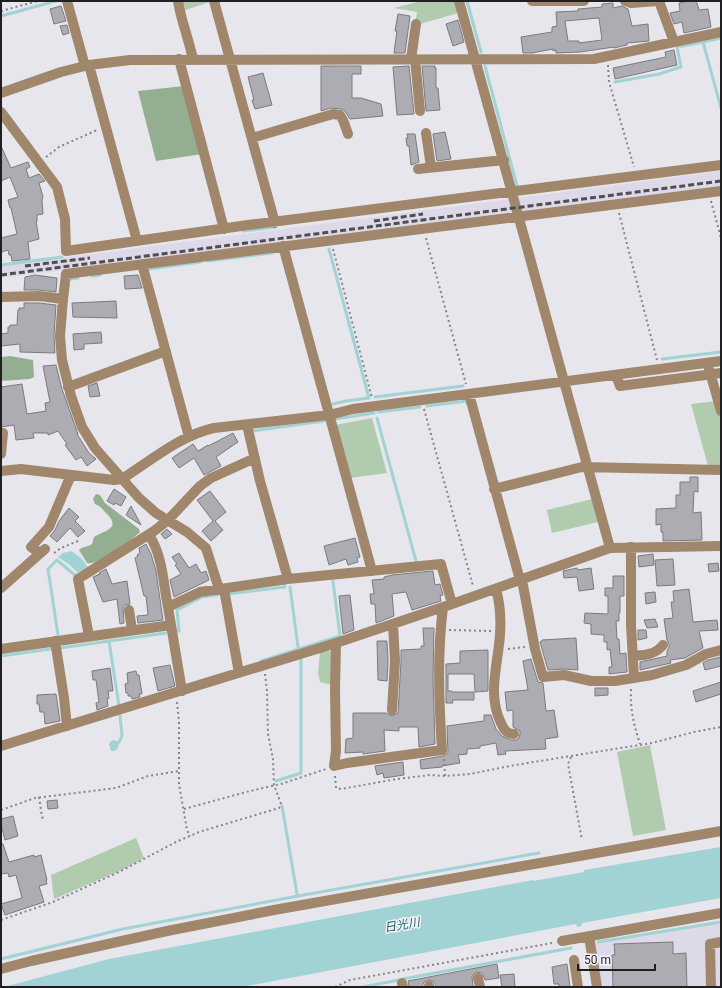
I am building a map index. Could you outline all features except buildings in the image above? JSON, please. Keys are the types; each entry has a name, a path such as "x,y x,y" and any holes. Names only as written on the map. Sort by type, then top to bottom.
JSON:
{"street":[{"path":"67,1 106,126 137,241"},
{"path":"178,1 193,60"},
{"path":"214,1 275,222"},
{"path":"459,1 610,548"},
{"path":"532,1 584,1"},
{"path":"624,1 631,3 659,1 674,42"},
{"path":"416,24 413,59 420,111"},
{"path":"1,93 61,72 87,66 130,60 594,59 721,32"},
{"path":"179,59 224,228"},
{"path":"1,112 58,187 65,219 66,251 224,228 721,165"},
{"path":"252,138 333,114 340,115 348,134"},
{"path":"426,133 431,167"},
{"path":"418,169 504,160"},
{"path":"239,673 222,589 206,548 186,532 156,513 139,498 95,448 82,427 68,388 62,360 60,336 66,274 721,191"},
{"path":"283,246 372,571"},
{"path":"142,264 189,437"},
{"path":"1,297 39,296 63,299"},
{"path":"68,388 166,351"},
{"path":"1,471 21,469 114,480 122,479 189,437 204,430 214,428 247,425 329,414 374,406 721,361"},
{"path":"707,363 716,374 721,411"},
{"path":"616,375 620,386 716,374"},
{"path":"468,394 521,580 534,646 543,677 564,675 590,681 615,681 652,675 686,665 706,654 721,650"},
{"path":"247,425 288,579"},
{"path":"1,454 3,433"},
{"path":"89,636 78,579 149,535 168,520 200,486 211,478 255,458"},
{"path":"494,489 582,467 721,470"},
{"path":"1,588 42,551 31,547 49,527 71,475"},
{"path":"149,535 155,544 160,564 171,624 179,692"},
{"path":"1,746 336,643 448,606 610,548 721,546"},
{"path":"630,547 634,678"},
{"path":"168,607 200,592 288,579 441,564 448,606 440,629 440,713 442,750 334,766 336,751 336,643"},
{"path":"496,589 499,598 500,632 494,685 496,707 504,730 510,734 514,734"},
{"path":"129,610 132,630"},
{"path":"1,649 171,624"},
{"path":"392,710 394,661 393,624"},
{"path":"55,641 67,726"},
{"path":"633,656 650,654 658,651 663,645"},
{"path":"1,969 167,931 274,910 721,830"},
{"path":"562,941 721,914"},
{"path":"590,936 597,987"},
{"path":"711,987 710,944 721,942"},
{"path":"574,960 578,987"}],"path":[{"path":"1,11 38,1"},
{"path":"607,56 609,82 637,176"},
{"path":"39,162 59,148 106,126"},
{"path":"709,192 721,238"},
{"path":"616,204 659,369"},
{"path":"423,229 468,394"},
{"path":"331,240 374,406"},
{"path":"421,400 476,596"},
{"path":"440,629 500,632"},
{"path":"498,651 534,646"},
{"path":"1,920 53,902 114,874 190,836 279,808 281,804 274,785 273,759 268,734 267,692 264,665"},
{"path":"634,678 632,684 631,703 633,719 640,744"},
{"path":"179,692 179,784 190,836"},
{"path":"184,809 274,785 334,766 336,788 341,789 404,778 430,775 445,776 470,774 515,765 652,743 694,732 721,728"},
{"path":"442,750 445,776"},
{"path":"571,756 568,764 582,840"},
{"path":"1,810 39,797 116,788 148,776 179,772"},
{"path":"39,797 42,817 45,820"},
{"path":"335,987 350,980 562,941"}],"shaded area":[{"path":"721,171 721,187 522,212 518,198"},
{"path":"510,199 514,213 1,278 1,266"},
{"path":"721,922 721,987 599,987 593,944"}],"green space":[{"path":"180,1 210,1 210,2 182,11"},
{"path":"421,1 455,1 458,13 420,24 415,23 417,12 394,8"},
{"path":"184,86 202,154 156,161 138,91"},
{"path":"10,356 33,360 34,377 30,379 1,381 1,357"},
{"path":"716,401 721,419 721,466 708,466 691,404"},
{"path":"372,418 387,473 350,478 335,425"},
{"path":"96,494 100,495 105,503 139,529 140,532 107,557 93,563 87,563 79,550 92,544 94,537 110,529 113,523 103,510 95,504 93,499"},
{"path":"592,499 598,522 552,533 547,510"},
{"path":"327,650 334,652 332,685 320,682 318,673 320,652"},
{"path":"650,745 666,830 633,836 617,752"},
{"path":"136,838 144,858 126,868 54,899 51,875"}],"water":[{"path":"71,551 81,558 88,567 78,573 70,565 58,557 63,553"},
{"path":"114,740 119,742 119,746 116,750 111,751 109,744"},
{"name":"日光川","path":"721,847 721,898 582,923 581,926 577,927 576,924 242,987 4,987 109,959 533,880 584,872 584,870"}],"waterway":[{"path":"1,16 56,1"},
{"path":"467,1 481,52"},
{"path":"703,42 721,38"},
{"path":"615,82 659,74 681,67 677,47 703,42 721,108"},
{"path":"485,66 517,186"},
{"path":"243,231 275,227"},
{"path":"329,249 369,398 333,404"},
{"path":"208,261 272,253"},
{"path":"1,265 62,257"},
{"path":"149,269 200,262"},
{"path":"92,276 100,275"},
{"path":"71,279 78,278"},
{"path":"662,359 721,352"},
{"path":"375,397 463,386"},
{"path":"427,406 467,401 467,403"},
{"path":"378,412 420,407"},
{"path":"335,419 374,413"},
{"path":"377,418 416,561"},
{"path":"253,431 324,421"},
{"path":"58,635 48,569 57,560 77,576"},
{"path":"261,661 340,636 333,581"},
{"path":"228,594 285,587 284,584"},
{"path":"290,587 298,647"},
{"path":"177,631 179,631 177,610 202,597 217,595"},
{"path":"60,648 166,633"},
{"path":"109,641 119,706"},
{"path":"1,656 50,649"},
{"path":"276,781 301,773 301,660"},
{"path":"119,742 122,736 120,716"},
{"path":"282,806 297,894"},
{"path":"1,959 123,929 539,853"},
{"path":"598,942 721,922"},
{"path":"403,979 571,948"},
{"path":"363,987 399,980"}],"railway":[{"path":"1,275 721,181"},
{"path":"374,221 423,214"},
{"path":"25,266 90,258"}]}
